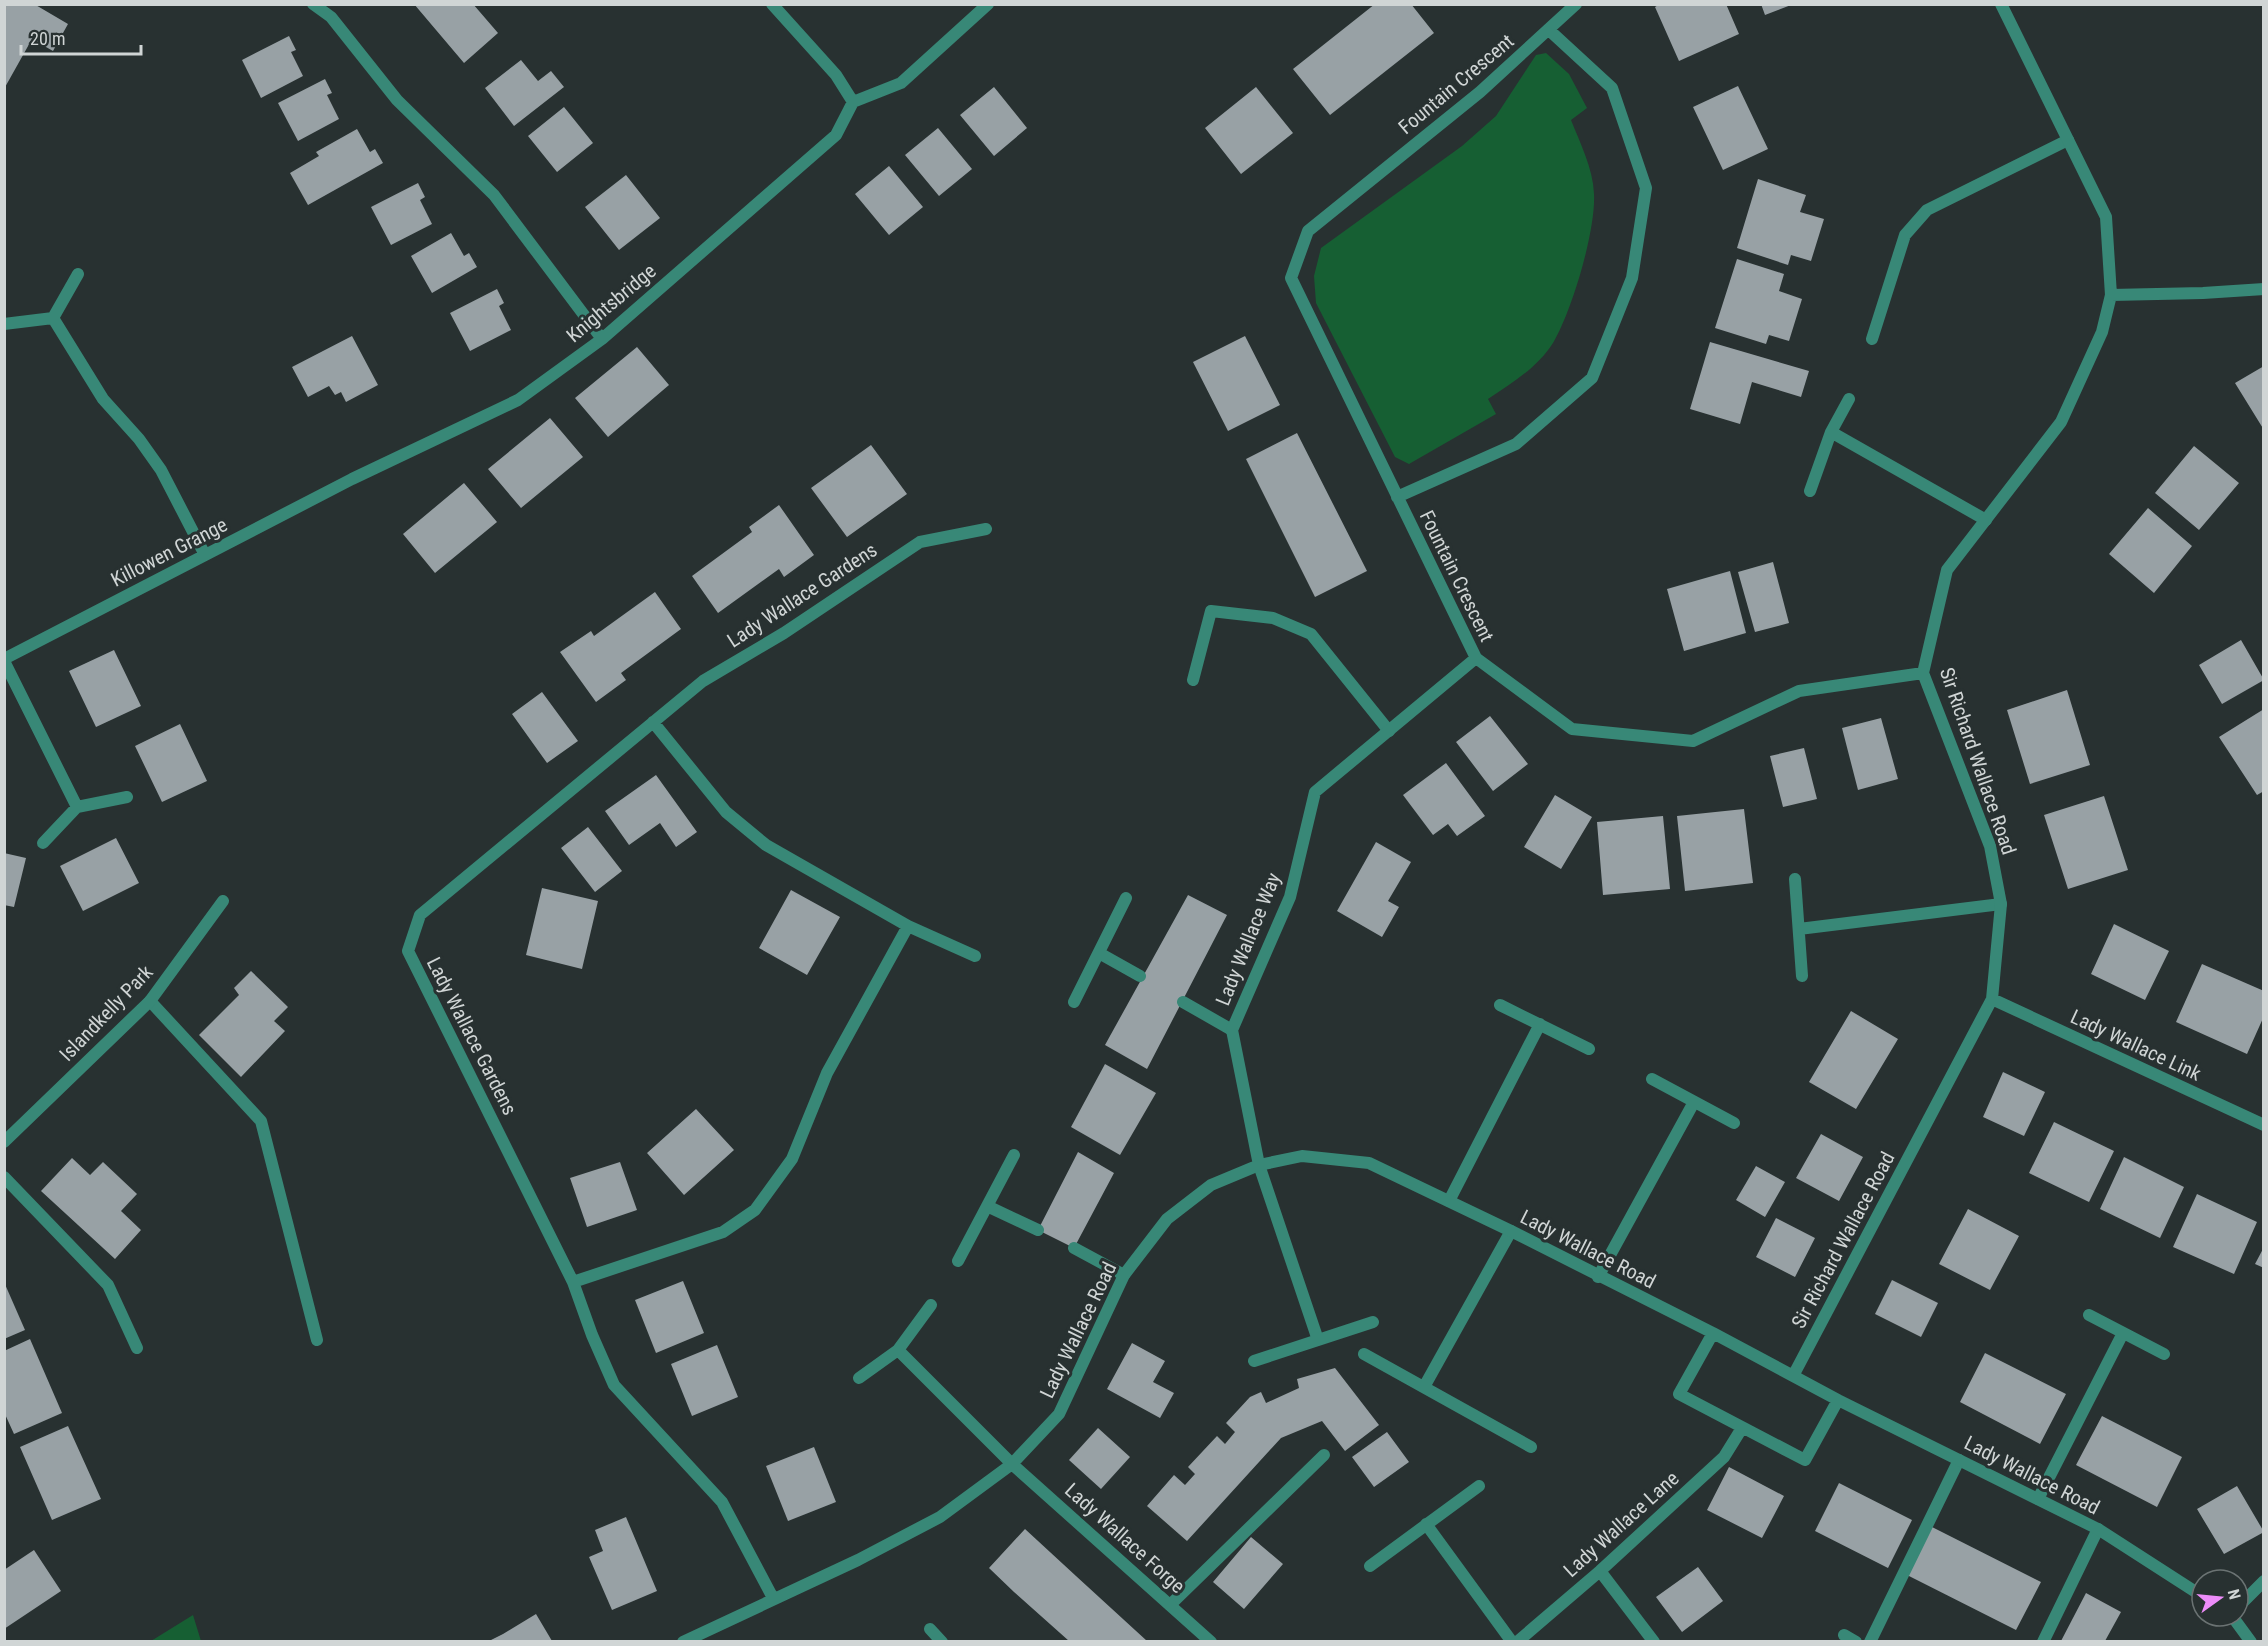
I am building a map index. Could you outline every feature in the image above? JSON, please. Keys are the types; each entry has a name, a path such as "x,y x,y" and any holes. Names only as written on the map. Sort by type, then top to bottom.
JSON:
{"street":[{"path":"313,4 331,17 397,100 494,195 602,339"},
{"path":"772,4 836,75 853,102 901,83 988,4"},
{"name":"Fountain Crescent","path":"1576,4 1480,92 1308,231 1291,278 1476,658 1572,729 1693,741 1799,691 1923,673"},
{"name":"Sir Richard Wallace Road","path":"1793,1376 1992,999 2001,904 1990,846 1923,673 1947,570 2061,422 2102,332 2110,295 2106,217 2001,4"},
{"name":"Fountain Crescent","path":"1397,497 1516,444 1592,378 1632,278 1646,188 1612,88 1549,30"},
{"name":"Knightsbridge","path":"352,479 518,400 602,339 836,135 853,102"},
{"path":"1872,339 1905,235 1927,210 2068,140"},
{"path":"53,318 78,274"},
{"path":"2110,295 2264,289"},
{"path":"4,324 53,318"},
{"path":"53,318 103,399 139,439 161,470 204,555"},
{"path":"1810,491 1831,432 1849,399"},
{"path":"1831,432 1986,520"},
{"name":"Killowen Grange","path":"77,807 4,660 352,479"},
{"name":"Lady Wallace Gardens","path":"773,1598 722,1502 614,1385 592,1335 573,1282 408,951 420,915 703,681 784,633 920,542 986,529"},
{"path":"1194,680 1210,611 1274,618 1311,634 1389,731"},
{"name":"Lady Wallace Way","path":"1317,1340 1259,1165 1232,1030 1290,897 1315,792 1476,658"},
{"path":"653,722 726,812 766,845 908,926 975,956"},
{"path":"43,843 77,807 127,797"},
{"path":"1796,879 1802,976"},
{"path":"1074,1002 1126,898"},
{"name":"Islandkelly Park","path":"4,1142 150,1001 223,901"},
{"path":"1799,929 2001,904"},
{"path":"573,1282 723,1232 755,1210 792,1159 827,1073 908,926"},
{"path":"1099,953 1140,976"},
{"name":"Lady Wallace Link","path":"1992,999 2264,1125"},
{"path":"150,1001 261,1121 317,1340"},
{"path":"1183,1002 1232,1030"},
{"path":"1500,1005 1589,1049"},
{"path":"1449,1202 1540,1024"},
{"path":"1652,1079 1734,1123"},
{"path":"1598,1277 1694,1102"},
{"path":"958,1261 1014,1155"},
{"name":"Lady Wallace Road","path":"682,1641 858,1560 940,1518 1012,1464 1059,1414 1124,1275 1167,1219 1211,1185 1259,1165 1302,1156 1370,1163 1511,1231 1838,1400 2098,1529 2190,1588"},
{"path":"4,1177 108,1285 137,1348"},
{"path":"987,1206 1038,1230"},
{"path":"1424,1387 1511,1231"},
{"path":"1074,1248 1124,1275"},
{"path":"859,1378 898,1350 931,1305"},
{"path":"2089,1315 2164,1354"},
{"path":"1254,1361 1373,1322"},
{"path":"2038,1499 2123,1333"},
{"path":"1713,1334 1679,1394 1742,1428 1805,1460 1838,1400"},
{"name":"Lady Wallace Forge","path":"898,1350 1012,1464 1211,1641"},
{"path":"1364,1354 1530,1447"},
{"name":"Lady Wallace Lane","path":"1517,1641 1600,1571 1724,1457 1742,1428"},
{"path":"1170,1605 1324,1455"},
{"path":"1870,1641 1959,1460"},
{"path":"1370,1566 1479,1486"},
{"path":"1426,1524 1512,1641"},
{"path":"2043,1641 2098,1529"},
{"path":"1600,1571 1654,1641"},
{"path":"2250,1595 2264,1581"},
{"path":"2241,1628 2251,1641"},
{"path":"930,1629 942,1641"},
{"path":"1844,1635 1856,1641"}],"green space":[{"path":"1546,53 1569,74 1587,108 1571,120 1589,165 1594,194 1594,209 1587,249 1575,291 1560,329 1547,352 1524,374 1488,399 1496,414 1409,464 1395,457 1316,303 1314,276 1321,248 1462,146 1496,116 1536,55"},
{"path":"193,1615 201,1641 151,1641"}],"building":[{"path":"4,4 34,4 68,24 53,51 32,39 4,89"},
{"path":"414,4 473,4 498,33 464,63"},
{"path":"1375,4 1411,4 1434,33 1330,115 1293,69"},
{"path":"1660,4 1726,4 1739,34 1679,61 1655,7"},
{"path":"1761,4 1791,4 1791,5 1765,15"},
{"path":"289,36 296,50 291,52 303,76 261,98 242,60"},
{"path":"521,60 538,81 551,71 564,87 514,126 485,88"},
{"path":"325,79 332,93 327,95 339,119 298,141 278,103"},
{"path":"1738,86 1768,149 1723,170 1693,107"},
{"path":"994,87 1027,128 994,156 960,115"},
{"path":"1256,87 1293,133 1241,174 1205,128"},
{"path":"564,107 593,143 557,172 528,136"},
{"path":"938,128 972,169 939,196 905,155"},
{"path":"357,129 370,152 375,149 383,163 308,205 290,173 319,156 316,152"},
{"path":"889,166 923,207 889,235 855,194"},
{"path":"626,175 660,218 619,250 585,207"},
{"path":"1758,179 1806,195 1800,212 1824,219 1811,261 1791,255 1788,265 1737,248"},
{"path":"418,183 425,197 420,200 432,224 391,245 371,207"},
{"path":"451,233 464,256 469,253 477,267 432,293 411,256"},
{"path":"1737,259 1784,274 1779,291 1802,299 1789,341 1769,335 1766,344 1715,328"},
{"path":"497,289 504,303 499,306 511,330 470,351 450,313"},
{"path":"352,336 378,385 346,402 341,392 335,395 329,386 308,397 292,367"},
{"path":"1245,336 1280,405 1228,431 1193,362"},
{"path":"1710,342 1809,371 1801,397 1752,382 1740,424 1690,409"},
{"path":"637,347 669,385 608,437 575,398"},
{"path":"2264,366 2264,430 2235,383"},
{"path":"550,418 583,457 521,508 488,469"},
{"path":"1297,433 1367,571 1315,597 1246,459"},
{"path":"871,445 907,494 847,537 811,488"},
{"path":"2194,446 2239,483 2199,530 2155,493"},
{"path":"464,483 497,522 435,573 403,534"},
{"path":"779,505 814,555 784,577 779,569 718,613 692,576 752,532 749,527"},
{"path":"2148,508 2192,546 2154,593 2109,554"},
{"path":"1773,562 1789,623 1755,632 1738,572"},
{"path":"1730,571 1746,633 1684,651 1667,589"},
{"path":"655,592 681,629 621,673 626,680 596,702 560,652 591,631 594,636"},
{"path":"2241,640 2264,680 2222,704 2199,665"},
{"path":"114,650 141,706 96,727 69,671"},
{"path":"2067,690 2090,765 2030,784 2007,710"},
{"path":"542,692 578,741 547,763 512,714"},
{"path":"2264,709 2264,791 2257,795 2219,737"},
{"path":"1490,716 1528,764 1493,791 1456,742"},
{"path":"1881,718 1898,779 1858,790 1842,728"},
{"path":"180,724 207,781 162,802 135,746"},
{"path":"1804,748 1817,799 1783,807 1770,756"},
{"path":"1446,763 1485,816 1457,836 1448,824 1433,835 1403,795"},
{"path":"656,775 697,832 676,847 660,823 629,845 605,811"},
{"path":"1555,795 1592,817 1561,869 1524,847"},
{"path":"2104,796 2128,870 2068,889 2044,815"},
{"path":"1744,809 1753,883 1685,891 1677,816"},
{"path":"1663,816 1670,889 1603,895 1597,822"},
{"path":"588,827 622,871 595,892 561,848"},
{"path":"116,838 139,883 83,911 60,866"},
{"path":"1376,842 1411,862 1388,901 1399,907 1382,937 1337,911"},
{"path":"4,853 26,858 14,907 4,905"},
{"path":"542,888 598,901 582,969 526,955"},
{"path":"791,890 840,917 807,975 759,948"},
{"path":"1188,895 1227,915 1147,1069 1105,1045"},
{"path":"2114,924 2169,951 2145,1000 2091,974"},
{"path":"2202,964 2264,991 2264,1016 2247,1054 2176,1022"},
{"path":"251,971 288,1007 274,1021 285,1031 241,1077 199,1035 239,995 234,988"},
{"path":"1851,1011 1898,1039 1856,1109 1809,1082"},
{"path":"1105,1064 1156,1093 1120,1155 1071,1127"},
{"path":"2003,1072 2045,1092 2024,1136 1983,1117"},
{"path":"696,1109 734,1150 684,1195 647,1153"},
{"path":"2054,1122 2114,1151 2089,1202 2029,1173"},
{"path":"1821,1134 1863,1157 1839,1201 1796,1178"},
{"path":"1078,1152 1114,1173 1074,1248 1038,1230"},
{"path":"2124,1157 2184,1187 2160,1238 2100,1209"},
{"path":"72,1158 90,1175 103,1162 137,1194 121,1211 141,1230 115,1259 41,1191"},
{"path":"620,1162 637,1210 587,1227 570,1178"},
{"path":"1756,1166 1785,1182 1765,1217 1736,1200"},
{"path":"2197,1194 2257,1222 2234,1274 2173,1247"},
{"path":"1968,1209 2019,1236 1990,1290 1939,1264"},
{"path":"1776,1218 1815,1238 1795,1277 1756,1257"},
{"path":"2264,1247 2264,1268 2255,1264"},
{"path":"1892,1280 1938,1303 1921,1337 1875,1314"},
{"path":"683,1281 704,1333 656,1353 635,1300"},
{"path":"4,1282 25,1330 4,1339"},
{"path":"30,1339 62,1413 14,1434 4,1412 4,1351"},
{"path":"1132,1343 1165,1361 1153,1382 1174,1393 1160,1418 1107,1389"},
{"path":"717,1345 738,1397 692,1416 671,1364"},
{"path":"1985,1353 2066,1394 2040,1444 1960,1402"},
{"path":"1335,1368 1379,1425 1345,1451 1322,1421 1281,1438 1187,1541 1147,1506 1174,1475 1185,1485 1195,1474 1188,1467 1217,1436 1225,1444 1235,1432 1226,1423 1250,1397 1261,1392 1266,1403 1299,1388 1297,1379"},
{"path":"2102,1416 2182,1457 2157,1507 2076,1465"},
{"path":"68,1426 101,1499 52,1520 20,1447"},
{"path":"1098,1428 1130,1457 1101,1489 1069,1460"},
{"path":"1387,1432 1409,1462 1374,1487 1352,1457"},
{"path":"814,1447 836,1502 788,1521 766,1466"},
{"path":"1729,1467 1784,1496 1762,1538 1707,1510"},
{"path":"1839,1483 1912,1520 1888,1568 1815,1531"},
{"path":"2237,1486 2264,1532 2224,1554 2197,1509"},
{"path":"626,1517 657,1591 612,1610 589,1557 603,1551 595,1530"},
{"path":"1932,1527 2041,1582 2016,1630 1907,1575"},
{"path":"1025,1529 1147,1641 1069,1641 1014,1592 989,1568"},
{"path":"1251,1537 1283,1564 1244,1609 1213,1582"},
{"path":"34,1550 61,1591 4,1629 4,1570"},
{"path":"1698,1567 1723,1601 1682,1632 1656,1597"},
{"path":"2086,1593 2121,1612 2105,1641 2061,1641"},
{"path":"536,1614 552,1641 489,1641 503,1634"}]}
